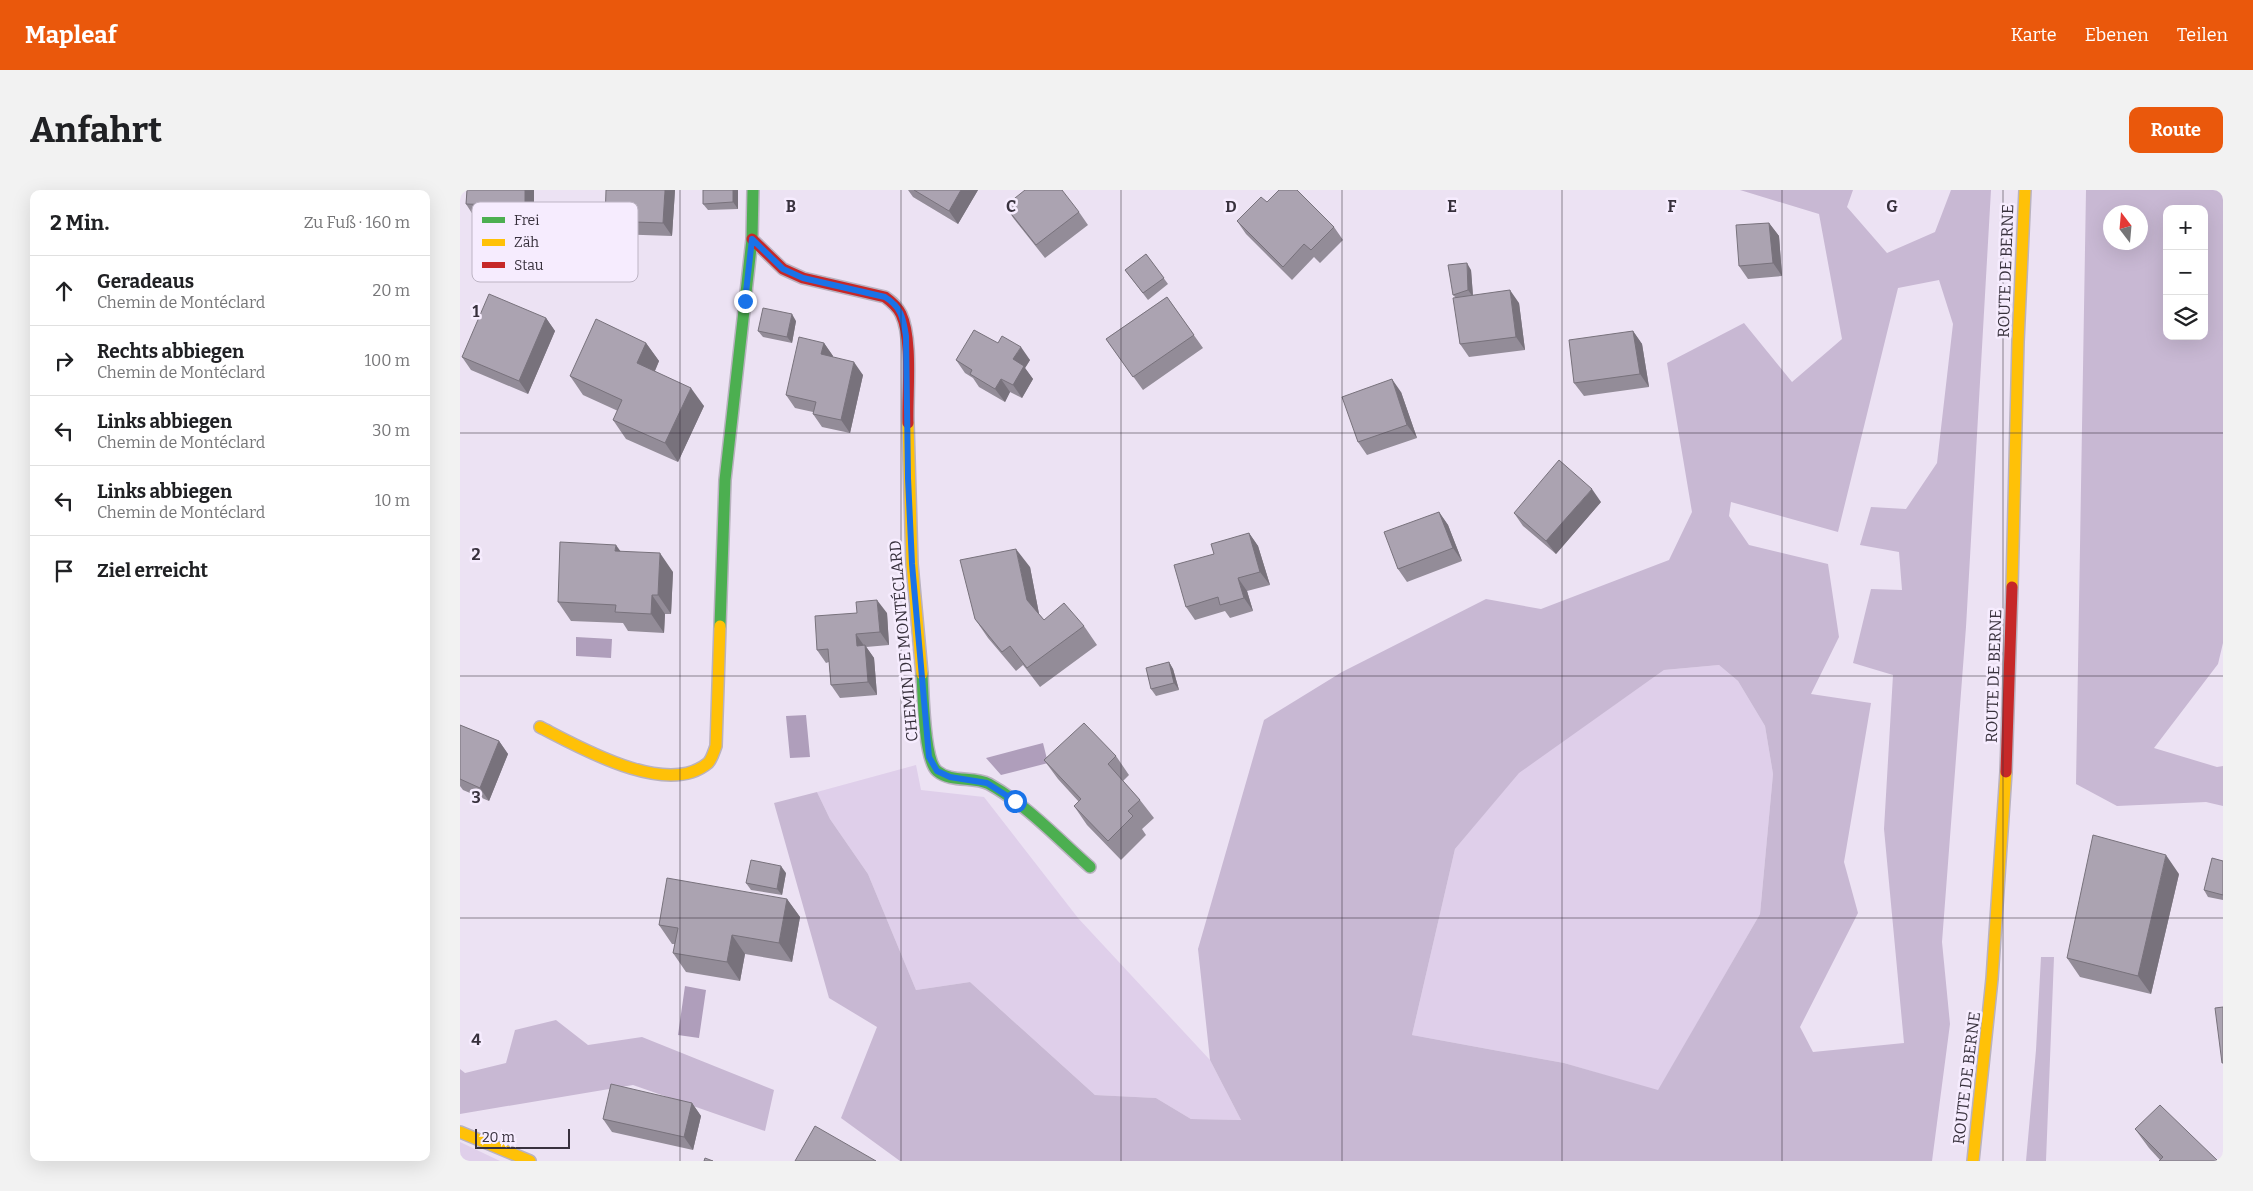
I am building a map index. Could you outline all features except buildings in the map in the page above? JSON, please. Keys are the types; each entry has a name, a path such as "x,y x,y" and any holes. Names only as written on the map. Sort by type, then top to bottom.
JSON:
{"street":[{"path":"540,727 594,756 634,770 670,775 689,774 701,769 710,762 716,746 725,480 752,239 753,190"},
{"name":"ROUTE DE BERNE","path":"1973,1161 1989,1019 2005,796 2019,312 2025,190"},
{"name":"CHEMIN DE MONTÉCLARD","path":"752,239 783,269 803,278 885,297 896,304 903,319 906,336 908,478 912,564 929,757 937,771 950,777 987,783 1015,801 1090,868"},
{"path":"460,1132 530,1161"}],"shaded area":[{"path":"1740,190 1853,190 1847,207 1887,253 1935,232 1951,190 1991,190 1966,627 1942,942 1950,1024 1932,1161 900,1161 841,1118 877,1027 829,998 774,803 817,792 830,819 868,874 916,990 970,982 1095,1095 1156,1098 1191,1119 1241,1120 1210,1060 1198,949 1264,720 1342,672 1486,599 1541,609 1669,560 1692,512 1667,363 1744,323 1792,382 1842,339 1819,214","holes":["1939,280 1953,324 1937,463 1906,509 1871,507 1860,545 1899,552 1902,590 1871,589 1853,663 1893,675 1884,829 1904,1043 1813,1052 1800,1027 1858,913 1844,862 1871,703 1811,694 1839,637 1828,564 1749,545 1729,516 1731,502 1838,532 1898,288","1719,665 1738,681 1765,726 1773,774 1760,914 1658,1090 1564,1063 1412,1035 1455,849 1519,773 1664,670"]},
{"path":"2086,190 2223,190 2223,643 2218,664 2154,748 2217,767 2223,766 2223,806 2206,802 2117,806 2076,784"},
{"path":"576,637 612,639 611,658 576,656"},
{"path":"1719,665 1738,681 1765,726 1773,774 1760,914 1658,1091 1564,1063 1412,1035 1455,849 1519,772 1664,670"},
{"path":"806,715 810,757 790,758 786,716"},
{"path":"1043,743 1048,763 1001,775 986,758"},
{"path":"916,765 921,790 984,797 1078,918 1210,1060 1241,1120 1191,1119 1156,1098 1095,1095 970,982 916,990 868,874 830,819 817,792"},
{"path":"2041,957 2054,957 2046,1161 2026,1161 2036,1050"},
{"path":"685,986 706,990 699,1038 678,1035"},
{"path":"556,1020 588,1045 642,1037 774,1090 765,1131 633,1085 460,1114 460,1069 465,1073 506,1063 515,1030"},
{"path":"460,1142 500,1161 460,1161"}],"traffic: fast":[{"path":"720,626 725,480 752,239 753,190"},
{"path":"922,674 929,754 937,771 949,777 977,780 1003,792 1042,823 1090,867"}],"traffic: slow":[{"path":"2012,587 2018,342 2025,190"},
{"path":"908,423 912,564 922,674"},
{"path":"540,727 599,756 623,766 647,772 670,775 691,772 708,763 716,746 720,626"},
{"path":"1973,1161 1992,979 2006,772"},
{"path":"460,1132 530,1161"}],"traffic: jam":[{"path":"752,239 783,269 803,278 885,297 896,306 905,325 907,338 909,367 908,423"},
{"path":"2006,772 2012,587"}],"route":[{"path":"745,301 752,239 783,269 803,278 885,297 896,304 903,319 906,336 908,478 912,564 929,757 937,771 950,777 987,783 1015,801"}]}
